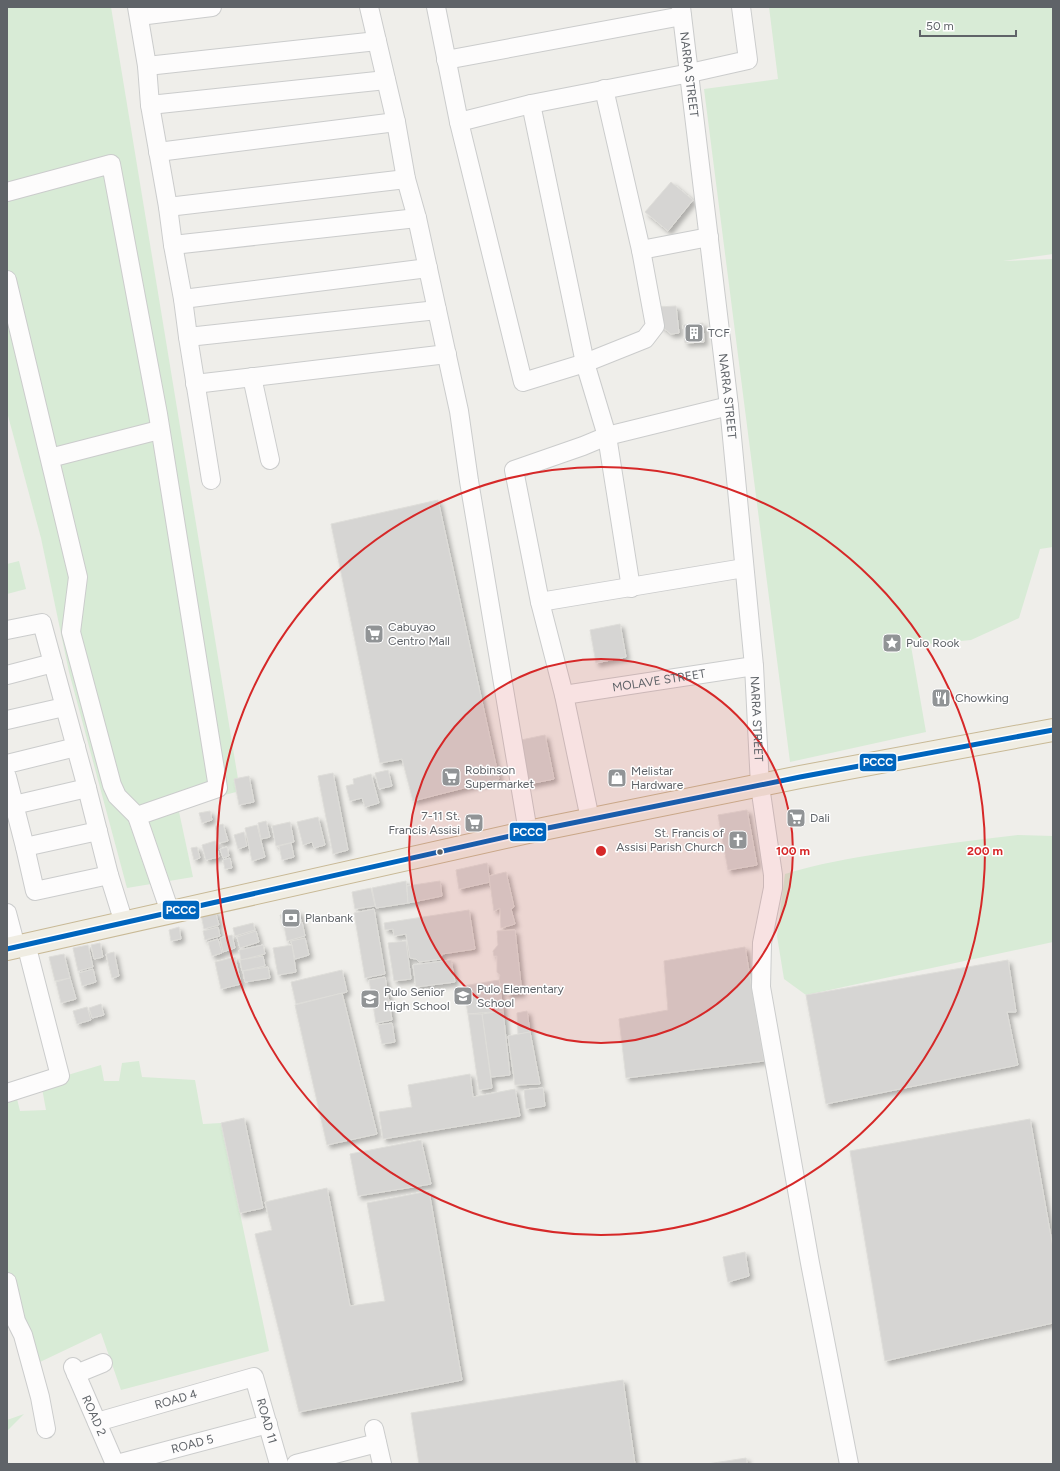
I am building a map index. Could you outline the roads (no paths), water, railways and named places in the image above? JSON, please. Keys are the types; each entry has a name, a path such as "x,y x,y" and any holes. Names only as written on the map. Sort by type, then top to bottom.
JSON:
{"highway":[{"path":"16,947 590,819 1053,730"}],"street":[{"path":"211,480 168,207 150,106 147,66 138,12 212,7"},
{"path":"369,7 378,41 396,122 406,179 417,218 459,411 469,481 528,832"},
{"path":"436,7 459,122 523,382 585,363 645,338 655,326 641,250 604,89"},
{"path":"459,122 531,104 690,73 748,60 741,7"},
{"path":"446,60 682,11"},
{"name":"NARRA STREET","path":"682,11 729,406 754,666 760,786 773,874 773,888 762,943 761,987 810,1263 849,1464"},
{"path":"147,66 378,41"},
{"path":"150,106 386,80"},
{"path":"531,104 585,363 607,436 631,588"},
{"path":"158,152 396,122"},
{"path":"7,192 111,164 158,414 159,430 218,788 136,816"},
{"path":"168,207 406,179"},
{"path":"173,245 417,218"},
{"path":"641,250 708,237"},
{"path":"183,299 428,268"},
{"path":"7,280 78,577 71,632 112,785 117,796 136,816 170,912"},
{"path":"188,337 437,310"},
{"path":"195,384 447,354"},
{"path":"252,377 270,460"},
{"path":"590,819 564,695 540,602 514,470 607,436 729,406"},
{"path":"50,458 159,430"},
{"path":"540,602 744,568"},
{"path":"7,630 42,623 124,923"},
{"path":"7,675 53,663"},
{"name":"MOLAVE STREET","path":"564,695 754,666"},
{"path":"7,720 64,707"},
{"path":"7,764 76,747"},
{"path":"7,777 35,891 110,875"},
{"path":"14,805 87,788"},
{"path":"25,847 98,831"},
{"path":"7,912 16,947 60,1076 7,1093"},
{"path":"7,1282 16,1321 23,1335 40,1397 46,1429"},
{"name":"ROAD 2","path":"103,1363 74,1371 116,1464"},
{"name":"ROAD 4","path":"97,1422 254,1377"},
{"name":"ROAD 11","path":"254,1377 279,1464"},
{"name":"ROAD 5","path":"116,1464 268,1424"},
{"path":"296,1464 375,1436 382,1464"}],"place":[{"name":"TCF","path":"694,333"},
{"name":"Cabuyao Centro Mall","path":"374,634"},
{"name":"Pulo Rook","path":"892,643"},
{"name":"Chowking","path":"941,698"},
{"name":"Robinson Supermarket","path":"451,777"},
{"name":"Melistar Hardware","path":"617,778"},
{"name":"Dali","path":"796,818"},
{"name":"7-11 St. Francis Assisi","path":"474,823"},
{"name":"St. Francis of Assisi Parish Church","path":"738,840"},
{"name":"Planbank","path":"291,918"},
{"name":"Pulo Elementary School","path":"463,996"},
{"name":"Pulo Senior High School","path":"370,999"}]}
